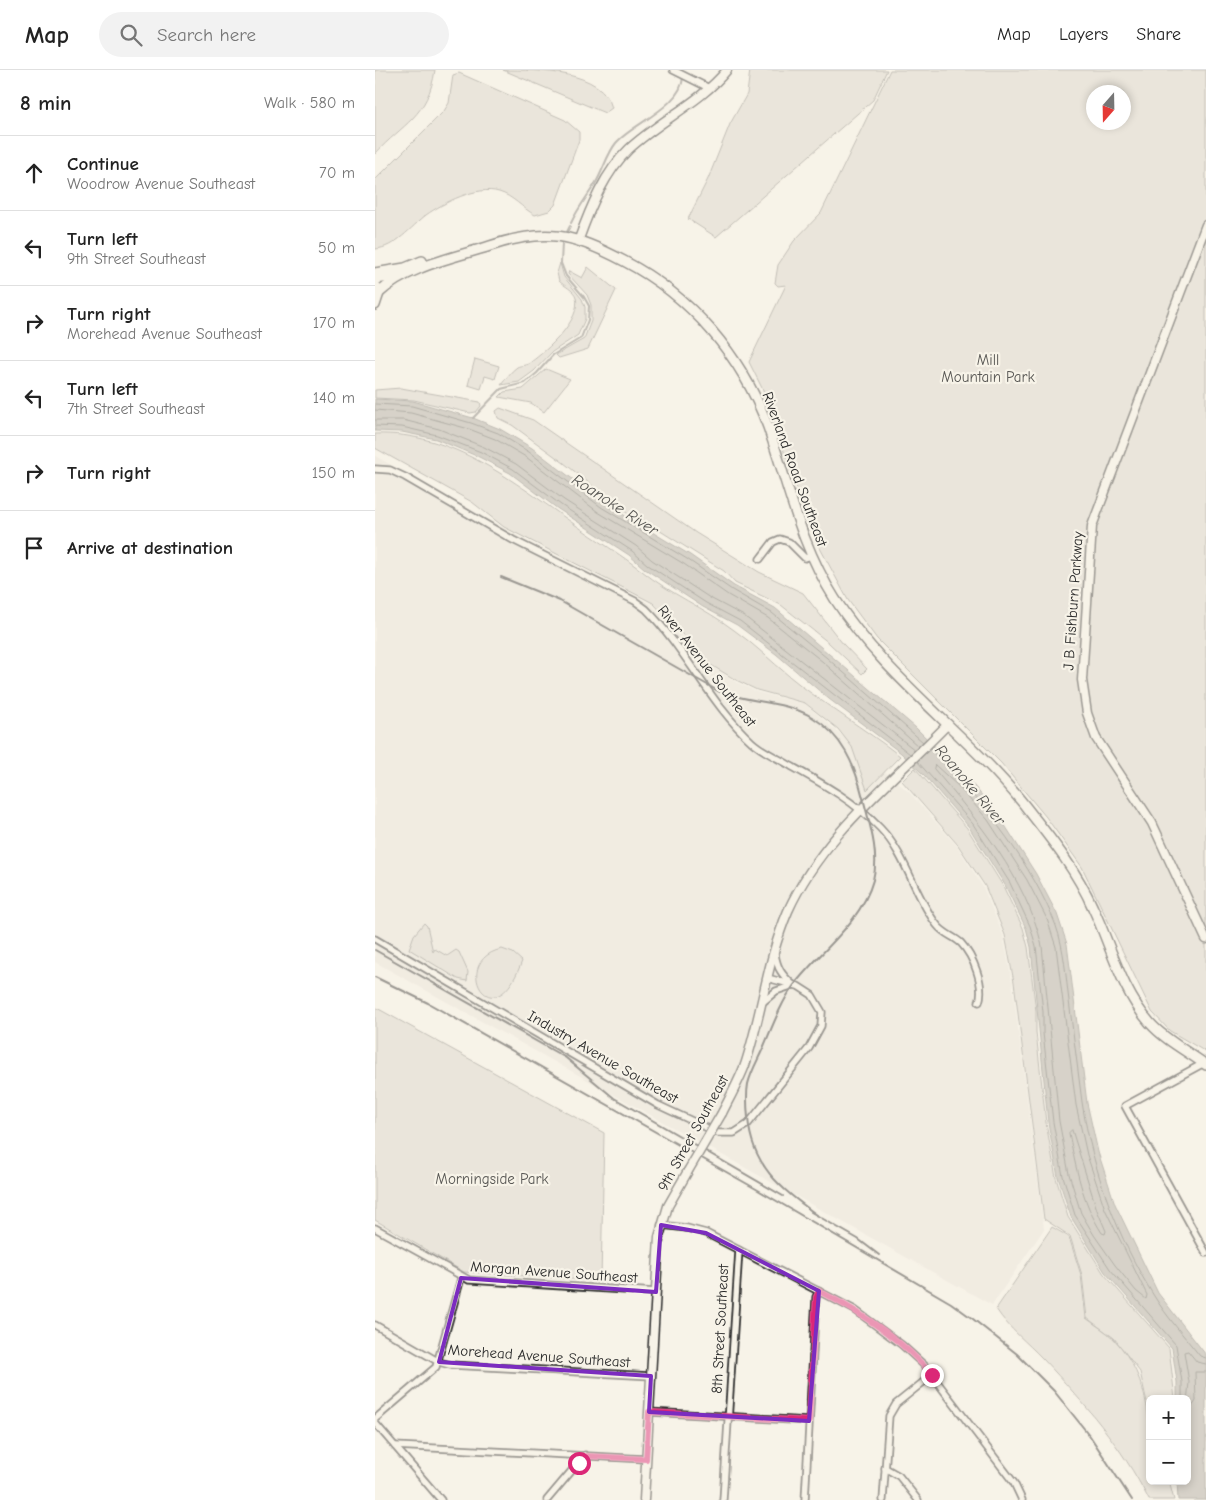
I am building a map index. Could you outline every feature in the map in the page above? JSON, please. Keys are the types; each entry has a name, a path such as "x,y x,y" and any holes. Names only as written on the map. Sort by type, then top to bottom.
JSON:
{"main road":[{"name":"Riverland Road Southeast","path":"379,293 391,282 443,261 522,237 554,236 579,239 639,269 670,290 699,317 729,353 761,408 799,526 811,556 834,597 862,637 1004,781 1071,868 1093,906 1120,973 1147,1019 1164,1036 1205,1064"},
{"path":"375,273 405,268 422,262 443,261"},
{"name":"Riverland Road Southeast","path":"375,279 408,274"},
{"path":"375,284 379,293 375,304"}],"street":[{"path":"579,239 597,197 611,171 623,155 709,88 727,70"},
{"path":"675,71 709,88"},
{"name":"J B Fishburn Parkway","path":"1206,225 1092,526 1082,680 1087,713 1097,738 1152,823 1206,940"},
{"name":"River Avenue Southeast","path":"375,469 391,470 405,477 513,540 638,604 653,617 711,695 752,742 841,794 881,828 899,852 918,894 935,923 942,932 959,942 970,956 981,988 979,1002"},
{"path":"760,559 773,542 780,539 789,542 805,558 811,556"},
{"name":"9th Street Southeast","path":"643,1500 657,1251 661,1225 668,1206 722,1113 745,1065 774,950 789,910 811,870 861,810 948,724"},
{"name":"Industry Avenue Southeast","path":"375,939 658,1105 718,1133 734,1133 748,1124 819,1033 823,1019 820,1006 812,995 794,985 767,978"},
{"path":"758,1013 768,996 794,985 776,965 774,950"},
{"path":"1205,1064 1125,1106 1206,1253"},
{"path":"661,1225 697,1230 739,1250 855,1310 902,1345 932,1375 1014,1483 1022,1500"},
{"name":"Morgan Avenue Southeast","path":"375,1228 461,1278 486,1283 656,1292"},
{"name":"8th Street Southeast","path":"723,1500 739,1250"},
{"path":"441,1500 375,1421 439,1362 461,1278"},
{"path":"805,1500 816,1297 819,1291"},
{"name":"Morehead Avenue Southeast","path":"375,1325 439,1362 451,1365 651,1376"},
{"path":"883,1500 887,1427 891,1410 932,1375"},
{"path":"649,1412 809,1421"},
{"path":"395,1446 646,1459"},
{"path":"547,1500 585,1456"},
{"path":"885,1468 899,1476 918,1500"}],"highlighted area":[{"path":"661,1225 706,1233 819,1291 809,1421 649,1412 651,1376 439,1362 461,1278 656,1292"}],"shaded area":[{"path":"375,456 557,558 652,605 709,665 736,682 757,692 805,704 910,793 957,846 983,887 1003,935 1012,981 1044,1229 992,1305 375,962"}],"green space":[{"path":"375,70 435,70 427,99 420,109 375,154"},
{"path":"503,70 550,72 583,79 596,86 606,95 612,108 605,113"},
{"path":"750,70 887,70 873,100 716,237 688,219 708,179 730,124 747,94"},
{"name":"Mill Mountain Park","path":"890,70 1206,70 1206,1052 1170,1031 1152,1012 1082,867 1046,817 1001,763 877,639 848,600 813,535 762,388 749,362 786,285 778,286 775,283 778,265 794,241 821,213"},
{"path":"459,73 565,120 579,132 579,140 555,205 549,211 535,215 509,196 499,192 490,190 471,193 441,205 426,215 396,241 382,248 375,249 375,180 444,111 449,103 453,75"},
{"path":"560,263 564,277 582,299 585,307 585,319 578,335 552,352 534,371 519,382 501,385 515,369 526,365 546,350 562,334 574,315 576,297 571,290 559,281 557,273"},
{"path":"588,267 616,290 588,349 559,358 556,355 584,339 591,321 591,305 587,295 568,274 569,271 582,278"},
{"path":"475,359 499,366 495,379 485,376 481,389 468,385"},
{"path":"546,369 570,379 544,412 531,403 499,397 504,392 523,389"},
{"path":"401,388 480,402 481,406 476,412 470,413 414,400 375,398 375,390"},
{"path":"500,408 533,420 696,533 759,572 803,593 843,644 867,669 862,674 829,643 781,605 735,583 724,571 646,522 632,517 564,463 512,425 498,418 496,411"},
{"path":"375,434 403,435 430,441 456,450 505,476 664,587 723,622 749,641 802,687 900,756 867,790 852,747 838,729 805,703 757,690 711,665 653,603 504,527 472,502 375,448"},
{"path":"915,768 967,828 1003,886 1023,928 1028,947 1036,1011 1036,1032 1046,1123 1056,1178 1068,1217 1104,1274 1169,1348 1175,1395 1146,1395 1146,1398 1140,1372 1114,1338 1087,1318 1082,1275 1070,1236 1044,1219 1014,982 1005,935 985,886 958,845 902,781"},
{"path":"424,923 427,926 433,952 435,949 447,956 456,950 459,952 468,972 467,981 458,979 409,949 414,935"},
{"path":"502,949 513,953 522,961 511,984 499,995 489,996 481,990 477,979 478,967 486,956"},
{"name":"Morningside Park","path":"375,1007 604,1133 601,1281 464,1272 375,1220"},
{"path":"1052,1227 1069,1237 1081,1275 1086,1318 1114,1339 1127,1355 1143,1389 1146,1402 1146,1485 1170,1485 1174,1500 1149,1500 1127,1461 1101,1426 1058,1375 1012,1329 996,1309"}],"water":[{"name":"Roanoke River","path":"375,399 413,401 473,418 500,429 532,448 604,503 690,555 734,586 775,608 916,728 967,778 997,813 1036,874 1057,914 1067,944 1087,1103 1098,1152 1115,1204 1158,1293 1206,1355 1206,1500 1178,1500 1177,1485 1191,1485 1191,1395 1177,1395 1172,1348 1105,1272 1071,1217 1058,1177 1048,1122 1031,947 1026,928 1005,885 969,827 925,776 901,753 829,699 776,654 737,625 703,607 645,569 629,555 558,509 510,473 479,457 436,439 402,432 375,431"}],"waterway":[{"path":"571,223 595,184 616,143 666,106 680,87 683,77"},
{"path":"567,232 570,226"},
{"path":"473,418 501,389 525,383 553,355 581,338 588,320 589,306 584,297 566,276 561,263 562,243"}],"railway":[{"path":"501,577 560,601 718,691 801,711 822,724 832,733 846,752 860,786 873,838 875,860 873,880 859,910 850,923 789,992 777,1014 753,1069 747,1092 751,1135 755,1150 762,1163 780,1185 817,1215"},
{"path":"375,950 566,1058 614,1098 783,1196"},
{"path":"375,977 428,1003 758,1190 951,1303 1017,1354 1054,1391 1090,1436 1132,1500"},
{"path":"811,1212 858,1239 879,1255"}],"route":[{"path":"579,1463 585,1456 646,1459 649,1412 809,1421 816,1297 819,1291 855,1310 914,1355 932,1375"}]}
